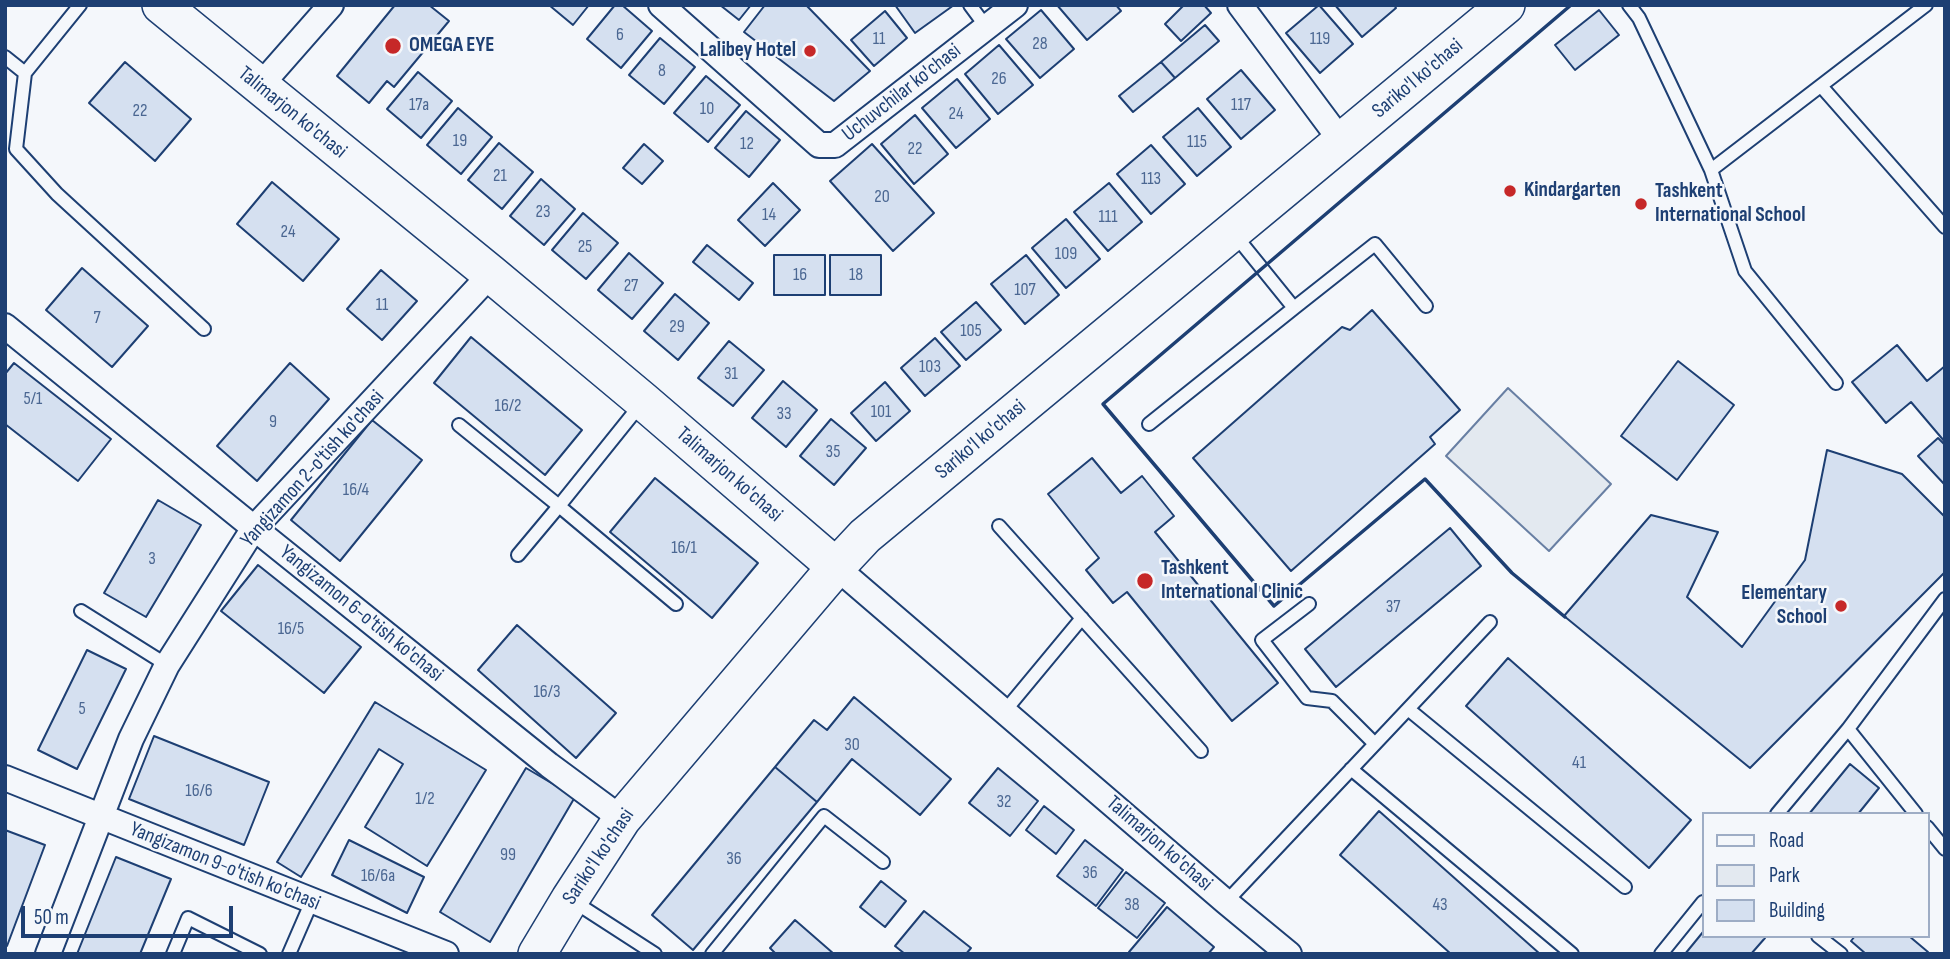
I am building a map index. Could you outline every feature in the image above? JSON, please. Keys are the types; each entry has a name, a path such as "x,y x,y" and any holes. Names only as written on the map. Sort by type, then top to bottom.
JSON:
{"main road":[{"name":"Talimarjon ko'chasi","path":"161,5 491,274 836,567"},
{"name":"Sariko'l ko'chasi","path":"537,954 622,819 864,536 1506,5"}],"street":[{"path":"259,86 331,5"},
{"name":"Uchuvchilar ko'chasi","path":"661,5 819,145 835,145 1015,5"},
{"path":"1240,5 1342,142"},
{"name":"Yangizamon 2-o'tish ko'chasi","path":"48,954 131,739 167,665 254,528 491,274"},
{"name":"Yangizamon 6-o'tish ko'chasi","path":"5,326 549,765 622,819"},
{"name":"Talimarjon ko'chasi","path":"836,567 1289,954"},
{"name":"Yangizamon 9-o'tish ko'chasi","path":"5,778 446,954"}],"lane":[{"path":"80,5 24,73 16,149 57,194 204,330"},
{"path":"970,5 987,28"},
{"path":"1629,5 1639,18 1711,170 1745,271 1836,383"},
{"path":"1711,170 1926,5"},
{"path":"5,57 24,73"},
{"path":"1821,86 1945,227"},
{"path":"1233,232 1294,308"},
{"path":"1149,424 1375,244 1426,306"},
{"path":"518,555 643,401"},
{"path":"459,425 676,604"},
{"path":"999,526 1201,751"},
{"path":"1779,812 1847,729 1945,599"},
{"path":"1310,604 1262,640 1307,698 1332,701 1375,744"},
{"path":"81,611 167,665"},
{"path":"1004,712 1082,618"},
{"path":"1226,902 1490,622"},
{"path":"1408,709 1625,887"},
{"path":"1847,729 1914,812"},
{"path":"1351,769 1572,954"},
{"path":"712,954 824,816 883,862"},
{"path":"1929,829 1945,849"},
{"path":"570,899 655,954"},
{"path":"289,954 312,901"},
{"path":"1661,954 1702,903"},
{"path":"173,954 188,918 260,954"},
{"path":"1821,938 1841,954"}],"green space":[{"path":"1508,388 1611,484 1549,551 1446,456"}],"building":[{"path":"395,5 429,5 449,21 394,87 387,81 369,103 337,76"},
{"path":"549,5 589,5 573,25"},
{"path":"615,5 622,5 652,31 621,68 587,39"},
{"path":"720,5 751,5 739,20"},
{"name":"Lalibey Hotel","path":"765,5 806,5 870,71 834,101 744,32"},
{"path":"895,5 954,5 915,33"},
{"path":"1057,5 1116,5 1121,11 1087,40"},
{"path":"1184,5 1204,5 1211,13 1181,41 1165,24"},
{"path":"1319,5 1353,44 1320,73 1286,33"},
{"path":"1335,5 1394,5 1396,8 1362,37"},
{"path":"1041,10 1074,49 1040,78 1006,39"},
{"path":"1599,10 1619,35 1575,70 1555,45"},
{"path":"885,11 907,38 874,66 851,40"},
{"path":"1205,25 1219,41 1175,78 1161,62"},
{"path":"660,38 695,67 664,104 629,75"},
{"path":"999,45 1033,85 998,114 965,74"},
{"path":"125,62 191,119 155,161 89,103"},
{"path":"1161,62 1175,78 1133,112 1119,96"},
{"path":"1241,70 1275,110 1241,139 1207,99"},
{"path":"418,72 452,101 421,138 387,109"},
{"path":"706,76 740,105 708,142 674,113"},
{"path":"957,79 990,119 956,148 922,108"},
{"path":"458,108 492,137 461,174 427,145"},
{"path":"1198,108 1231,147 1197,176 1163,137"},
{"path":"746,111 780,140 749,177 715,148"},
{"path":"915,115 948,154 914,184 881,144"},
{"path":"499,143 533,172 502,209 468,180"},
{"path":"644,144 663,161 642,184 623,168"},
{"path":"872,144 934,213 893,251 830,181"},
{"path":"1151,145 1185,184 1151,214 1117,174"},
{"path":"541,179 575,209 544,245 510,216"},
{"path":"272,182 339,239 303,281 237,224"},
{"path":"773,183 800,210 765,246 738,220"},
{"path":"1109,183 1142,222 1108,251 1074,212"},
{"path":"583,213 618,243 586,279 552,250"},
{"path":"1066,219 1100,259 1066,288 1032,248"},
{"path":"707,245 753,283 739,300 693,262"},
{"path":"629,253 663,283 632,319 598,290"},
{"path":"774,255 825,255 825,295 774,295"},
{"path":"830,255 881,255 881,295 830,295"},
{"path":"1026,255 1059,295 1025,324 991,284"},
{"path":"82,268 148,326 112,367 46,310"},
{"path":"381,270 417,301 382,340 347,309"},
{"path":"675,294 709,323 678,360 644,331"},
{"path":"976,302 1001,330 966,360 941,332"},
{"path":"1372,310 1460,410 1430,437 1435,444 1291,571 1193,458 1342,327 1350,330"},
{"path":"471,337 582,430 545,475 434,383"},
{"path":"935,338 960,366 925,396 901,368"},
{"path":"729,341 764,370 733,406 698,378"},
{"path":"1897,345 1927,381 1945,366 1945,442 1911,402 1886,423 1852,382"},
{"path":"1678,361 1734,405 1677,480 1621,436"},
{"path":"14,363 111,439 78,481 5,424 5,374"},
{"path":"290,363 329,399 257,481 217,446"},
{"path":"783,381 817,410 786,447 752,418"},
{"path":"885,382 910,411 876,441 851,413"},
{"path":"831,419 866,448 834,485 800,456"},
{"path":"372,420 422,460 340,561 291,520"},
{"path":"1938,438 1945,445 1945,485 1918,456"},
{"name":"Elementary School","path":"1827,450 1902,474 1945,517 1945,572 1750,768 1564,616 1651,515 1718,532 1687,597 1742,647 1805,560"},
{"name":"Tashkent International Clinic","path":"1092,458 1121,493 1142,476 1174,516 1155,532 1278,683 1232,721 1127,592 1113,603 1086,570 1099,558 1048,494"},
{"path":"655,478 758,563 712,618 610,532"},
{"path":"158,500 201,525 146,617 104,593"},
{"path":"1450,528 1481,566 1336,687 1305,649"},
{"path":"258,565 361,647 324,693 221,611"},
{"path":"517,625 616,713 576,758 478,670"},
{"path":"87,650 126,669 77,769 38,750"},
{"path":"1508,658 1691,820 1649,868 1466,706"},
{"path":"854,697 951,779 920,815 852,759 817,802 775,767 814,720 827,730"},
{"path":"375,702 486,770 427,866 365,827 403,764 379,749 301,877 277,862"},
{"path":"154,736 269,782 244,845 129,799"},
{"path":"1850,764 1879,788 1860,812 1811,812"},
{"path":"775,767 817,802 693,950 652,915"},
{"path":"526,768 575,797 490,942 440,912"},
{"path":"998,768 1038,801 1010,836 969,803"},
{"path":"1044,806 1074,830 1056,854 1026,830"},
{"path":"1379,811 1540,954 1451,954 1340,855"},
{"path":"5,830 45,845 7,946 5,946"},
{"path":"349,840 424,877 407,913 332,875"},
{"path":"1085,840 1123,870 1096,906 1057,876"},
{"path":"116,857 171,879 140,954 77,954"},
{"path":"1126,872 1165,903 1137,938 1098,908"},
{"path":"881,881 906,901 885,927 860,907"},
{"path":"1167,907 1214,947 1208,954 1129,952"},
{"path":"924,911 971,948 966,954 905,954 895,946"},
{"path":"795,920 834,954 776,954 770,948"},
{"path":"1702,933 1702,938 1765,938 1751,954 1685,954"},
{"path":"1853,938 1911,938 1928,952 1866,954 1851,941"}],"wall":[{"path":"1565,617 1512,573 1425,479 1274,606 1103,404 1571,5"}],"place":[{"name":"OMEGA EYE","path":"393,46"},
{"name":"Lalibey Hotel","path":"810,51"},
{"name":"Kindargarten","path":"1510,191"},
{"name":"Tashkent International School","path":"1641,204"},
{"name":"Tashkent International Clinic","path":"1145,581"},
{"name":"Elementary School","path":"1841,606"}]}
